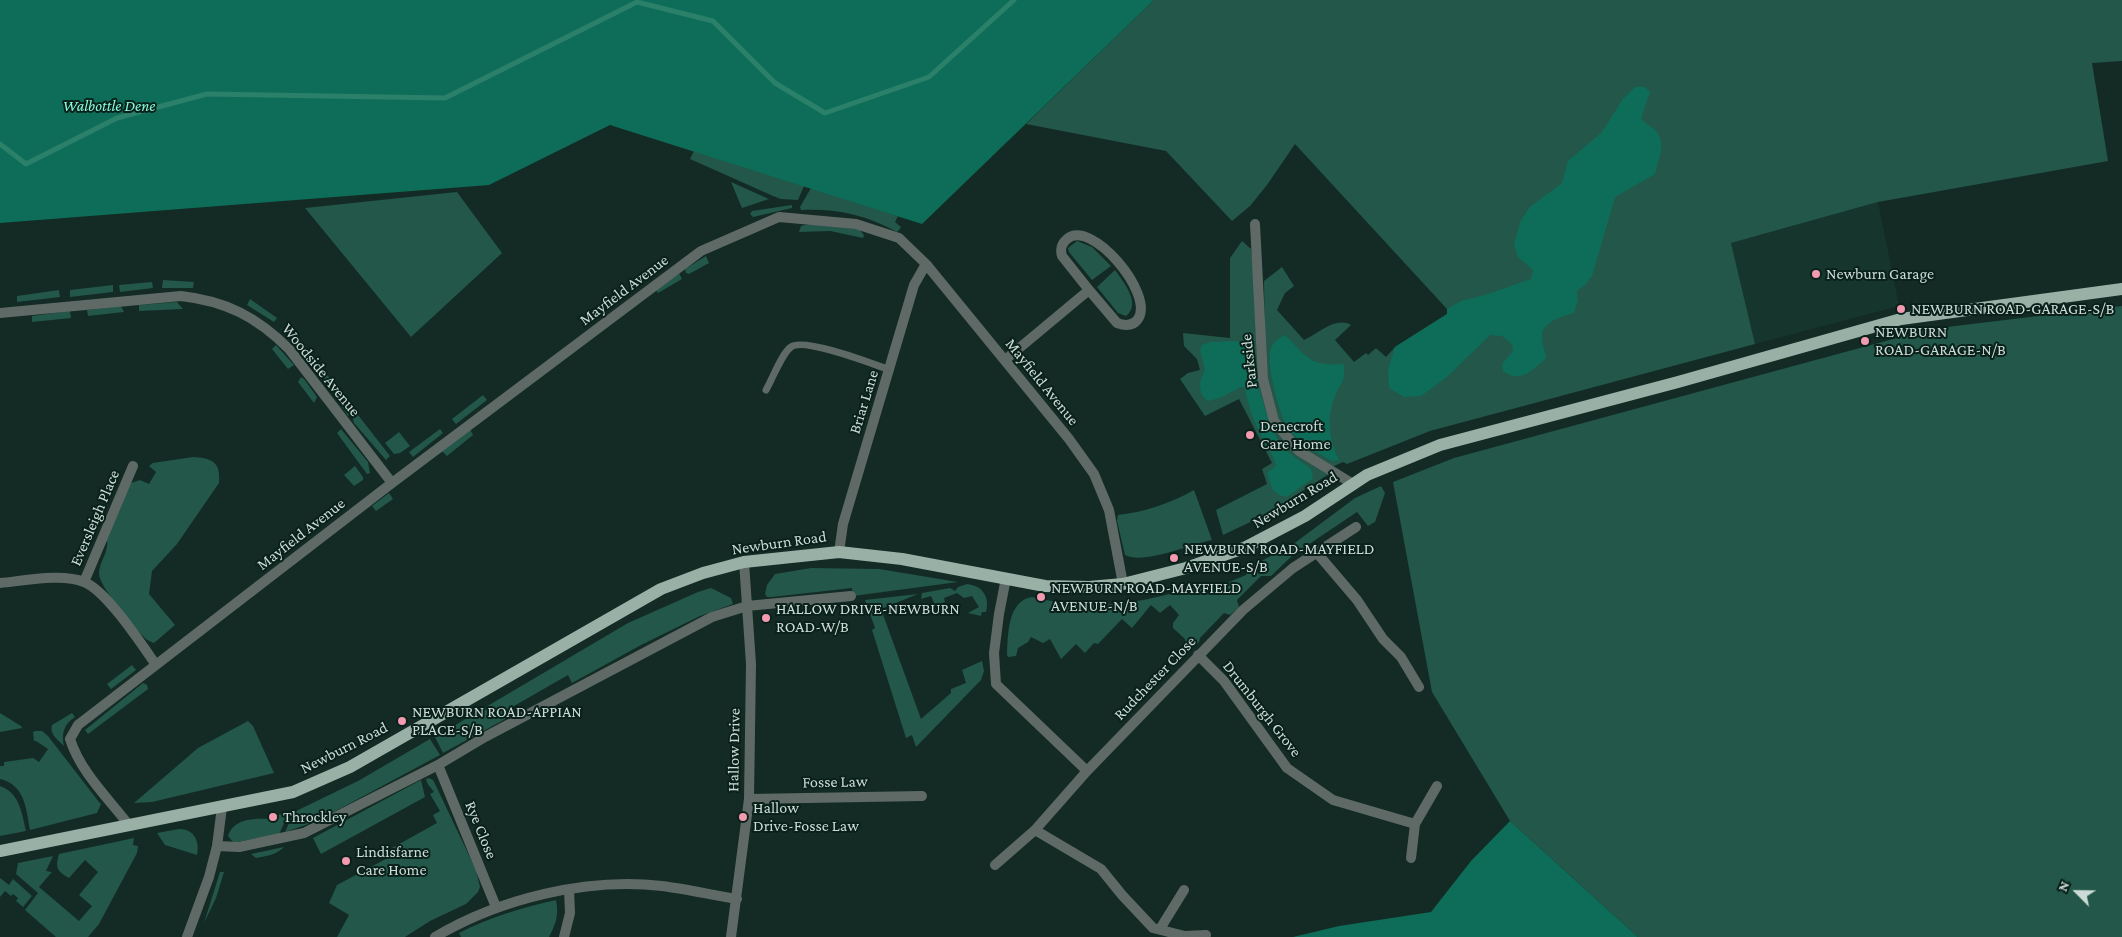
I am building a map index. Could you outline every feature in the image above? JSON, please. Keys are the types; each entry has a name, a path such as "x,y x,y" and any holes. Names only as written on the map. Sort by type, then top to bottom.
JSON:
{"main road":[{"name":"Newburn Road","path":"0,851 293,792 350,767 661,589 703,573 744,562 773,557 839,552 902,559 1045,586 1089,587 1123,584 1186,568 1244,548 1306,516 1367,475 1440,445 1678,382 1901,319 2122,289"}],"street":[{"name":"Mayfield Avenue","path":"128,824 82,766 70,739 78,725 392,483 701,251 779,217 856,224 899,238 926,264 1083,456 1094,474 1109,510 1123,584"},
{"name":"Parkside","path":"1255,224 1263,379 1274,421 1299,451 1354,484"},
{"path":"1080,235 1088,238 1120,264 1140,300 1142,309 1138,319 1124,326 1118,323 1089,290 1062,256 1060,250 1063,243 1069,237 1080,235"},
{"name":"Briar Lane","path":"839,552 843,524 914,285 926,264"},
{"path":"1005,360 1089,290"},
{"name":"Woodside Avenue","path":"0,313 181,296 198,298 240,311 268,329 289,349 392,483"},
{"name":"Eversleigh Place","path":"84,582 133,466"},
{"name":"Rudchester Close","path":"995,865 1035,830 1086,771 1243,610 1293,568 1356,527"},
{"path":"1317,552 1358,600 1383,639 1401,656 1419,687"},
{"name":"Hallow Drive","path":"731,937 749,799 750,664 744,562"},
{"path":"0,583 61,578 84,582 102,595 156,665"},
{"path":"1006,578 994,653 996,684 1086,771"},
{"path":"217,846 239,847 304,833 438,765 485,737 712,617 747,606 851,596"},
{"name":"Drumburgh Grove","path":"1198,655 1224,681 1286,768 1333,800 1415,824"},
{"name":"Rye Close","path":"438,765 496,907"},
{"path":"1411,858 1415,824 1437,786"},
{"name":"Fosse Law","path":"749,799 922,796"},
{"path":"187,937 209,876 217,846 222,807"},
{"path":"1035,830 1101,869 1153,928 1185,936 1206,935"},
{"path":"434,937 451,933 496,907 569,889 613,884 661,886 737,899"},
{"path":"564,937 570,913 569,889"},
{"path":"1160,930 1184,890"}],"lane":[{"path":"766,390 788,348 796,344 814,346 890,370"}],"shaded area":[{"path":"1154,0 2122,0 2122,61 2092,63 2108,161 1878,202 1731,243 1755,344 1430,431 1347,464 1343,462 1332,467 1309,455 1277,421 1270,396 1265,357 1264,281 1282,267 1294,286 1285,293 1277,310 1304,340 1333,324 1345,323 1351,325 1335,340 1354,362 1366,353 1368,355 1376,348 1386,357 1395,347 1447,314 1447,309 1295,144 1250,206 1232,221 1166,151 1026,124"},
{"path":"694,151 804,186 798,200 781,199 690,159"},
{"path":"731,182 769,199 742,208"},
{"path":"811,188 898,216 895,222 901,227 897,232 874,221 850,214 826,210 801,210 800,207"},
{"path":"457,192 502,253 411,337 305,208"},
{"name":"Newburn Garage","path":"1878,202 1899,306 1755,344 1731,243"},
{"path":"792,205 792,208 753,217 750,214 752,211"},
{"path":"810,224 859,229 864,235 863,238 830,231 799,232 801,226"},
{"path":"1077,241 1092,247 1111,266 1092,280 1069,252 1068,248"},
{"path":"1242,241 1251,249 1272,422 1329,474 1265,515 1223,535 1216,510 1267,484 1262,469 1272,463 1239,399 1205,416 1180,379 1188,373 1200,370 1197,359 1184,346 1183,333 1230,338 1230,258"},
{"path":"706,256 709,263 689,274 686,273 685,269"},
{"path":"1115,270 1132,299 1130,311 1126,316 1118,313 1097,287"},
{"path":"679,273 682,279 658,293 656,290"},
{"path":"163,280 194,282 193,288 162,288"},
{"path":"152,282 153,288 120,292 119,285"},
{"path":"113,285 113,292 70,297 70,290"},
{"path":"59,290 60,297 17,302 17,296"},
{"path":"250,299 277,318 274,322 247,305"},
{"path":"177,302 183,309 139,311 139,305"},
{"path":"121,306 124,312 88,316 87,310"},
{"path":"2122,306 2122,937 1638,937 1510,821 1432,692 1393,482 1454,458 1930,329"},
{"path":"70,311 71,318 32,322 32,316"},
{"path":"285,327 290,328 306,347 301,350 284,330"},
{"path":"276,345 294,365 288,369 272,349"},
{"path":"317,363 337,387 332,391 313,366"},
{"path":"301,377 317,397 314,403 298,382"},
{"path":"340,394 354,410 348,416 337,399"},
{"path":"483,395 487,400 456,424 452,419"},
{"path":"355,415 358,415 390,456 386,460 354,423"},
{"path":"341,429 368,462 370,473 367,474 337,433"},
{"path":"440,429 443,433 413,457 409,452"},
{"path":"470,429 473,435 447,456 442,451"},
{"path":"399,432 410,446 400,453 394,454 385,443"},
{"path":"193,457 214,462 218,470 219,483 177,544 152,571 149,594 175,625 154,643 145,638 118,607 101,580 99,569 107,549 107,540 131,483 140,480 149,484 156,472 149,466 153,463"},
{"path":"355,466 363,480 354,486 344,475"},
{"path":"1381,486 1385,493 1375,522 1368,526 1357,512 1293,555 1271,576 1261,576 1237,600 1239,607 1230,615 1224,613 1194,647 1190,643 1187,646 1185,639 1173,628 1173,623 1179,615 1170,605 1160,613 1151,605 1132,628 1122,619 1098,644 1094,643 1085,653 1076,644 1061,659 1050,639 1043,643 1031,637 1028,642 1018,648 1016,656 1008,657 1007,655 1009,629 1013,612 1024,600 1032,597 1077,604 1117,604 1157,597 1201,585 1203,593 1246,575 1248,568 1292,545 1355,498"},
{"path":"1194,490 1212,540 1155,556 1133,557 1125,555 1117,521 1118,515 1138,512 1157,506"},
{"path":"389,493 393,499 376,511 372,506"},
{"path":"811,568 879,569 958,582 853,596 852,588 772,597 767,597 765,594 767,585 775,574"},
{"path":"967,584 977,587 986,597 986,612 982,612 981,616 968,613 979,607 972,596 964,598 957,593 944,598 945,602 935,605 931,596 921,599 922,593 950,588 955,591 958,587"},
{"path":"711,588 731,598 733,604 700,616 641,645 572,683 568,675 507,710 509,717 443,753 435,737 628,623"},
{"path":"918,594 881,609 921,719 951,693 951,689 966,683 962,670 982,661 984,671 981,680 916,747 912,735 906,738 872,630 875,628 865,600"},
{"path":"132,665 136,670 111,689 107,684"},
{"path":"143,683 147,685 148,689 88,734 85,730"},
{"path":"0,713 21,726 22,728 0,732"},
{"path":"72,713 75,717 64,730 64,746 53,734 51,728 52,725"},
{"path":"248,721 253,726 274,773 152,802 134,803 198,748"},
{"path":"42,731 48,736 101,804 97,813 30,830 23,798 15,786 0,779 0,766 4,766 4,762 33,758 39,762 48,749 34,741 33,732"},
{"path":"430,739 440,755 317,821 285,832 294,812 358,781"},
{"path":"426,779 433,780 476,870 480,887 478,892 466,904 430,921 405,937 337,937 349,915 329,903 337,885 395,854 392,848 437,823 433,815 440,811 430,794 434,792"},
{"path":"421,780 425,797 321,854 313,838"},
{"path":"0,786 7,789 16,799 26,831 0,836"},
{"path":"289,813 279,834 237,842 233,842 228,836 236,825 242,822 255,819 276,819 278,815"},
{"path":"179,829 193,834 198,845 197,855 165,845 157,833"},
{"path":"134,838 133,845 138,846 137,853 99,924 88,937 56,937 25,910 38,893 16,874 18,863 53,856 46,871 52,872 39,887 79,921 92,906 79,895 98,872 85,860 69,878 58,869 59,854"},
{"path":"284,847 264,857 256,858 251,854"},
{"path":"220,872 224,872 216,898 204,923"},
{"path":"0,878 9,885 13,879 32,896 23,907 16,901 18,898 13,894 11,896 5,891 0,897"},
{"path":"556,900 556,919 549,937 461,937 459,933 482,922 530,906"}],"green space":[{"name":"Walbottle Dene","path":"0,0 1154,0 922,224 610,125 489,185 0,223"},
{"path":"1635,87 1645,87 1650,92 1641,118 1656,131 1661,141 1661,152 1655,174 1615,197 1592,276 1577,291 1578,300 1574,313 1550,322 1544,329 1542,340 1546,358 1526,374 1521,376 1509,375 1503,371 1502,364 1513,351 1512,344 1502,336 1490,335 1447,377 1421,396 1404,397 1389,388 1388,370 1395,347 1447,314 1447,309 1461,301 1531,279 1533,270 1518,257 1514,244 1521,220 1530,207 1562,183 1568,161 1601,133 1623,99"},
{"path":"1285,335 1305,355 1316,362 1344,364 1343,379 1337,390 1330,413 1331,436 1339,460 1332,461 1313,450 1301,442 1287,426 1277,399 1270,364 1271,348"},
{"path":"1235,341 1247,344 1254,352 1259,389 1269,422 1277,438 1288,452 1311,469 1313,478 1287,497 1279,495 1273,490 1267,473 1276,466 1255,422 1245,388 1241,387 1220,398 1208,401 1204,398 1201,391 1200,383 1205,370 1200,350 1202,345 1210,342"},
{"path":"1510,821 1638,937 1293,937 1339,926 1431,912 1471,861"}],"waterway":[{"path":"0,144 26,164 117,118 207,94 445,98 637,2 713,21 775,83 825,113 929,77 1014,0"}],"place":[{"name":"Newburn Garage","path":"1816,274"},
{"name":"NEWBURN ROAD-GARAGE-S/B","path":"1901,309"},
{"name":"NEWBURN ROAD-GARAGE-N/B","path":"1865,341"},
{"name":"Denecroft Care Home","path":"1250,435"},
{"name":"NEWBURN ROAD-MAYFIELD AVENUE-S/B","path":"1174,558"},
{"name":"NEWBURN ROAD-MAYFIELD AVENUE-N/B","path":"1041,597"},
{"name":"HALLOW DRIVE-NEWBURN ROAD-W/B","path":"766,618"},
{"name":"NEWBURN ROAD-APPIAN PLACE-S/B","path":"402,721"},
{"name":"Throckley","path":"273,817"},
{"name":"Hallow Drive-Fosse Law","path":"743,817"},
{"name":"Lindisfarne Care Home","path":"346,861"}]}
